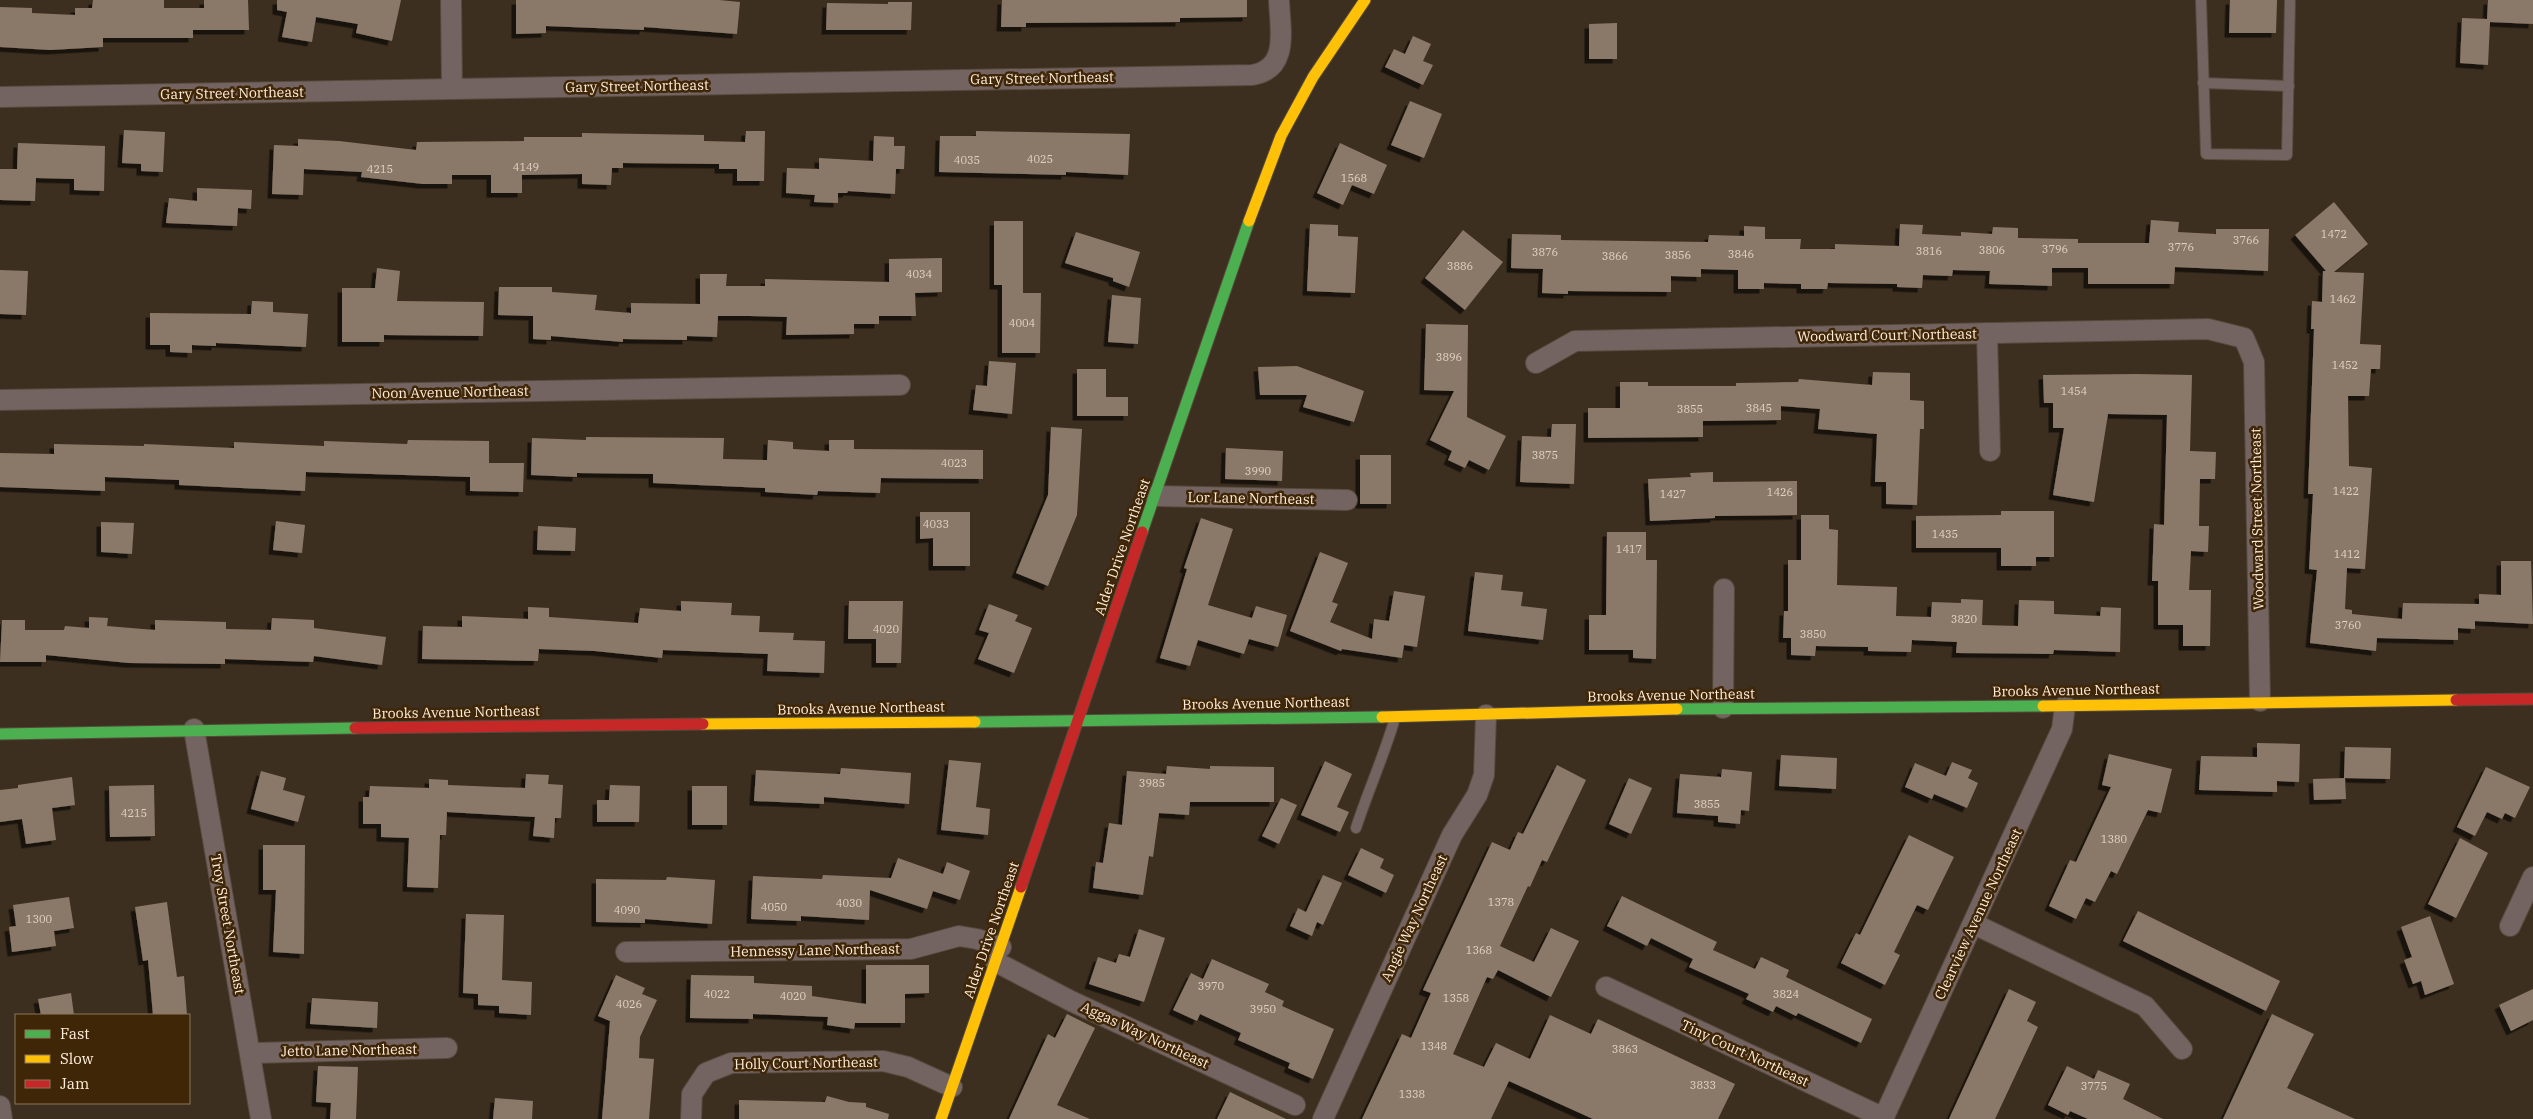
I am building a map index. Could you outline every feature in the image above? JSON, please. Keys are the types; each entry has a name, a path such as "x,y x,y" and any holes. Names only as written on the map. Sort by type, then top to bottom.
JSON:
{"street":[{"path":"451,0 452,89"},
{"name":"Gary Street Northeast","path":"0,97 1252,75 1272,66 1279,56 1281,44 1279,0"},
{"name":"Alder Drive Northeast","path":"942,1119 1248,225 1281,136 1313,77 1359,2"},
{"name":"Woodward Court Northeast","path":"1536,363 1575,341 2208,329 2244,338"},
{"path":"1987,333 1990,451"},
{"name":"Woodward Street Northeast","path":"2244,338 2254,362 2260,701"},
{"name":"Noon Avenue Northeast","path":"0,400 900,384"},
{"name":"Lor Lane Northeast","path":"1156,496 1347,500"},
{"path":"1723,708 1724,590"},
{"name":"Brooks Avenue Northeast","path":"0,734 194,730 1486,715 1723,708 2066,706 2260,701 2533,699"},
{"name":"Clearview Avenue Northeast","path":"1884,1119 2062,729 2066,706"},
{"name":"Angie Way Northeast","path":"1322,1119 1452,835 1477,795 1484,775 1486,715"},
{"name":"Troy Street Northeast","path":"194,730 261,1119"},
{"path":"2510,926 2533,877"},
{"path":"1974,924 2145,1006 2182,1048"},
{"name":"Hennessy Lane Northeast","path":"626,952 911,949 959,936 977,939 999,954"},
{"name":"Aggas Way Northeast","path":"999,954 1071,1001 1295,1105"},
{"name":"Tiny Court Northeast","path":"1606,987 1884,1119"},
{"name":"Jetto Lane Northeast","path":"250,1053 447,1048"},
{"name":"Holly Court Northeast","path":"691,1119 692,1094 706,1073 731,1063 883,1061 908,1067 952,1087"},
{"path":"0,1106 2,1119"}],"lane":[{"path":"2201,0 2206,154 2287,155 2290,0"},
{"path":"2203,83 2288,86"},
{"path":"1356,828 1368,791 1386,751 1396,716"}],"building":[{"path":"93,0 164,0 164,8 204,8 204,0 248,0 249,30 193,30 193,38 103,38 103,47 50,50 0,47 0,7 32,8 32,13 75,15 75,8 92,8"},
{"path":"277,0 401,0 392,41 356,33 358,24 316,17 312,42 282,37 287,12 277,10"},
{"path":"516,0 719,0 740,2 737,34 644,27 644,30 546,26 546,33 516,34"},
{"path":"1002,0 1247,0 1247,17 1180,18 1180,22 1026,23 1026,27 1001,27"},
{"path":"2230,0 2277,0 2276,33 2229,33"},
{"path":"2488,0 2533,0 2533,24 2490,22 2488,65 2460,63 2462,18 2487,19"},
{"path":"888,2 912,2 911,30 826,30 827,3 888,4"},
{"path":"1617,23 1617,59 1589,59 1589,24"},
{"path":"1413,36 1431,44 1423,61 1433,65 1423,85 1385,67 1394,49 1405,54"},
{"path":"1410,101 1442,114 1424,158 1391,145"},
{"path":"124,130 165,132 163,172 141,171 141,164 122,163"},
{"path":"746,131 765,131 764,181 737,181 737,169 719,169 719,164 623,163 623,168 612,168 611,185 582,184 582,174 522,175 522,193 491,193 491,175 452,175 452,184 423,184 361,177 362,172 304,169 303,195 272,194 274,145 298,146 298,139 339,141 416,150 417,142 524,141 524,137 582,137 582,133 704,135 704,141 745,142"},
{"path":"976,131 1130,134 1128,175 1066,172 1066,175 939,172 940,136 976,136"},
{"path":"874,136 894,137 894,146 905,146 904,169 896,169 895,194 848,191 847,193 838,193 838,203 814,202 815,195 786,193 787,168 819,169 819,158 873,161"},
{"path":"18,143 105,146 104,191 74,190 74,179 36,178 35,201 0,200 0,169 17,169"},
{"path":"1340,143 1387,165 1374,194 1352,185 1343,205 1317,193"},
{"path":"197,188 252,190 251,209 238,208 237,226 166,223 169,198 197,201"},
{"path":"2334,202 2368,244 2334,272 2364,273 2360,344 2381,345 2380,369 2371,369 2369,396 2348,396 2349,466 2372,468 2365,569 2347,568 2345,609 2352,610 2352,614 2402,619 2403,603 2479,604 2479,594 2501,595 2501,561 2531,561 2533,624 2475,621 2475,629 2458,628 2458,640 2377,638 2376,651 2310,643 2317,570 2309,569 2313,494 2308,494 2314,329 2311,329 2312,301 2322,302 2323,271 2326,271 2295,235"},
{"path":"2151,220 2179,222 2178,232 2216,234 2216,229 2269,229 2268,271 2175,267 2174,284 2088,284 2088,268 2052,268 2052,286 1989,284 1990,271 1953,270 1952,276 1923,275 1922,288 1897,287 1897,284 1828,283 1827,289 1801,289 1801,284 1764,283 1764,289 1738,289 1738,270 1701,269 1701,277 1671,276 1671,292 1568,291 1568,294 1542,293 1543,269 1511,268 1512,234 1561,235 1561,240 1708,242 1709,235 1744,236 1744,226 1765,227 1765,239 1801,239 1800,249 1835,249 1835,244 1899,246 1900,224 1923,225 1922,234 1961,236 1961,232 1992,234 1993,227 2018,228 2018,238 2078,239 2078,243 2149,243"},
{"path":"994,221 1023,221 1023,293 1041,293 1040,353 1002,353 1002,285 994,285"},
{"path":"1310,224 1338,225 1338,236 1358,237 1355,293 1307,291"},
{"path":"1463,230 1503,262 1465,310 1425,278"},
{"path":"1076,232 1140,252 1129,287 1113,281 1113,278 1065,263"},
{"path":"942,258 942,292 915,293 916,316 879,316 879,324 854,324 854,334 786,335 787,317 718,316 717,337 687,336 687,340 623,339 623,342 551,336 551,340 533,339 533,316 498,315 499,287 552,287 552,292 597,295 595,310 631,313 631,303 700,304 700,274 727,274 726,286 765,286 765,279 889,282 889,259"},
{"path":"377,268 400,271 397,301 484,302 483,336 384,335 384,342 342,342 342,288 375,288"},
{"path":"0,270 28,271 26,315 0,314"},
{"path":"1112,295 1141,298 1138,344 1108,342"},
{"path":"252,301 273,302 273,312 308,314 306,347 216,343 216,346 192,345 192,353 170,352 170,345 150,345 150,313 251,314"},
{"path":"1426,324 1468,325 1467,417 1506,436 1489,470 1469,460 1465,468 1448,460 1452,451 1430,440 1454,391 1424,390"},
{"path":"989,361 1016,363 1012,414 973,410 976,385 987,386"},
{"path":"1297,366 1364,391 1354,422 1303,407 1307,395 1260,395 1258,367"},
{"path":"1077,369 1106,369 1106,397 1128,397 1128,416 1077,416"},
{"path":"1873,372 1910,373 1910,400 1924,401 1924,429 1920,429 1917,505 1886,504 1886,482 1875,482 1877,434 1818,429 1820,409 1781,406 1781,420 1703,421 1703,437 1588,438 1588,408 1620,408 1620,382 1648,382 1648,386 1736,386 1736,383 1798,382 1799,379 1872,385"},
{"path":"2043,375 2192,375 2190,451 2216,452 2215,479 2200,479 2199,526 2209,526 2208,552 2191,551 2189,590 2211,590 2210,646 2183,646 2183,625 2158,625 2158,581 2152,581 2154,524 2164,525 2167,415 2108,414 2094,502 2053,495 2064,428 2053,428 2053,403 2044,403"},
{"path":"1552,424 1576,424 1574,484 1520,482 1522,436 1551,437"},
{"path":"1051,427 1082,429 1077,515 1048,586 1016,573 1048,495"},
{"path":"586,437 724,438 723,459 767,460 768,440 793,442 793,449 829,451 829,440 854,440 854,449 983,450 983,479 881,478 880,493 818,491 817,495 765,492 765,488 653,483 653,474 577,473 577,477 531,475 532,438 586,440"},
{"path":"408,440 489,441 489,463 524,463 523,492 470,491 470,477 306,472 305,491 179,485 179,480 105,477 105,491 0,487 0,453 54,454 54,444 144,446 144,444 234,448 234,442 324,446 324,441 407,444"},
{"path":"1226,448 1283,451 1282,481 1225,479"},
{"path":"1360,455 1391,455 1391,504 1360,504"},
{"path":"1713,472 1713,482 1797,481 1797,515 1715,516 1715,518 1650,521 1648,479 1691,477 1690,473"},
{"path":"2001,511 2054,511 2054,557 2036,557 2036,566 2001,566 2001,548 1916,548 1916,516 2001,515"},
{"path":"920,512 970,512 970,566 933,566 933,538 920,539"},
{"path":"1801,515 1829,515 1829,529 1838,530 1837,585 1897,587 1896,616 1931,617 1932,602 1961,603 1961,599 1983,600 1982,625 2018,626 2019,600 2054,601 2054,614 2100,616 2101,607 2121,608 2120,652 2054,650 2053,654 1956,653 1957,642 1912,640 1911,652 1868,651 1868,647 1816,646 1815,656 1791,655 1791,638 1783,638 1784,611 1788,611 1788,560 1801,560"},
{"path":"1201,518 1233,529 1208,605 1252,618 1256,606 1287,615 1278,647 1249,639 1244,654 1198,640 1190,666 1160,658 1187,569 1184,568"},
{"path":"276,521 305,525 302,553 273,550"},
{"path":"101,522 134,523 132,554 101,552"},
{"path":"538,526 576,528 575,551 537,550"},
{"path":"1607,532 1646,532 1646,560 1657,560 1656,659 1633,658 1633,650 1589,650 1589,615 1606,615"},
{"path":"1320,552 1348,563 1332,602 1338,604 1330,622 1372,639 1374,619 1389,621 1394,591 1425,596 1417,647 1404,645 1402,658 1342,649 1341,651 1290,631"},
{"path":"1475,572 1503,575 1501,590 1523,592 1521,606 1547,609 1543,640 1468,631"},
{"path":"681,601 732,603 731,615 760,616 759,632 794,633 793,640 825,641 824,673 767,671 768,654 663,650 662,658 595,651 539,649 538,661 422,659 423,626 462,627 462,616 528,619 528,607 549,608 549,617 638,623 640,608 681,611"},
{"path":"849,601 903,601 901,663 876,663 876,639 848,639"},
{"path":"989,604 1018,615 1015,621 1032,628 1014,673 978,659 989,633 979,630"},
{"path":"89,617 108,618 107,626 155,630 155,620 226,622 226,629 271,630 272,618 314,620 314,628 386,637 382,665 314,656 313,662 225,659 225,664 129,663 46,655 46,662 0,662 2,620 25,620 25,630 64,630 65,626 89,628"},
{"path":"2257,743 2300,744 2299,782 2277,781 2277,792 2199,790 2201,756 2257,757"},
{"path":"2345,747 2391,748 2390,779 2344,778"},
{"path":"2109,754 2172,769 2161,813 2148,810 2117,874 2111,871 2095,902 2086,898 2076,919 2049,906 2070,860 2076,862 2111,787 2102,785"},
{"path":"1781,755 1837,758 1836,789 1779,786"},
{"path":"949,760 981,763 976,807 990,809 988,835 941,830"},
{"path":"1325,761 1352,774 1337,807 1349,812 1340,832 1301,815"},
{"path":"1952,762 1972,770 1968,778 1978,783 1967,808 1934,794 1932,799 1905,787 1915,763 1946,776"},
{"path":"1557,765 1586,780 1547,862 1542,860 1500,946 1534,962 1551,928 1579,941 1551,997 1498,970 1493,979 1487,977 1453,1054 1484,1067 1496,1043 1530,1059 1550,1015 1591,1034 1598,1019 1735,1084 1718,1119 1593,1119 1509,1081 1491,1119 1362,1119 1402,1034 1411,1038 1431,993 1423,990 1492,842 1510,850 1518,832 1523,834"},
{"path":"1167,766 1210,769 1210,766 1274,767 1274,802 1190,802 1189,815 1159,813 1153,857 1149,856 1143,895 1093,888 1096,862 1103,863 1109,823 1122,825 1127,771 1166,774"},
{"path":"2486,767 2530,787 2515,818 2505,813 2502,819 2487,812 2475,836 2457,827"},
{"path":"841,768 911,773 909,804 824,797 824,804 754,801 756,770 840,774"},
{"path":"1722,769 1752,772 1749,811 1741,810 1740,824 1718,822 1718,816 1677,813 1680,774 1721,777"},
{"path":"261,771 286,778 283,790 305,796 298,822 251,809"},
{"path":"526,774 549,775 548,784 563,785 561,818 555,818 554,838 533,836 535,817 447,812 446,835 440,835 438,888 407,887 409,838 381,837 381,824 363,824 363,797 369,797 370,786 429,788 429,779 448,780 448,785 525,788"},
{"path":"72,777 75,805 52,808 56,840 26,844 22,819 0,822 0,790 18,788 18,785"},
{"path":"1629,778 1652,788 1631,834 1609,824"},
{"path":"2345,778 2346,799 2314,800 2313,779"},
{"path":"154,785 155,836 110,837 109,786"},
{"path":"610,785 640,786 639,822 597,822 597,800 609,800"},
{"path":"692,786 727,786 727,825 692,825"},
{"path":"1281,798 1297,805 1279,844 1262,836"},
{"path":"1909,835 1954,857 1928,910 1917,905 1894,952 1900,955 1885,985 1841,963 1856,933 1860,935"},
{"path":"2460,838 2488,853 2456,918 2428,904"},
{"path":"263,845 305,845 304,954 273,952 276,890 263,890"},
{"path":"1361,848 1384,859 1380,868 1394,875 1386,893 1348,875"},
{"path":"898,858 943,874 947,862 970,871 960,900 933,891 927,909 870,890 869,920 801,916 801,921 751,919 753,876 822,879 823,875 891,878"},
{"path":"1323,875 1342,883 1323,925 1317,922 1312,936 1290,926 1298,908 1306,912"},
{"path":"667,877 715,880 712,924 645,919 645,923 596,922 596,879 666,880"},
{"path":"1622,896 1717,942 1713,950 1755,969 1761,957 1789,970 1786,977 1872,1019 1861,1043 1798,1013 1796,1016 1776,1006 1773,1012 1746,999 1749,994 1689,967 1693,959 1651,938 1647,946 1607,926"},
{"path":"69,897 74,928 54,931 56,946 12,952 9,927 16,926 13,905"},
{"path":"167,902 177,977 184,976 187,1014 153,1014 148,960 143,961 135,907"},
{"path":"2138,911 2280,981 2266,1011 2123,941"},
{"path":"466,914 504,915 502,980 532,982 531,1015 499,1013 499,1006 478,1005 478,994 463,993"},
{"path":"2430,916 2454,984 2425,995 2421,981 2413,984 2404,960 2412,957 2401,927"},
{"path":"1139,929 1165,938 1144,1002 1089,984 1098,957 1116,963 1119,954 1130,957"},
{"path":"1212,959 1269,984 1265,992 1284,1001 1282,1006 1334,1029 1313,1079 1288,1068 1290,1063 1238,1040 1241,1033 1200,1014 1197,1021 1173,1010 1191,973 1203,979"},
{"path":"866,965 929,965 929,993 905,994 905,1023 855,1023 854,1029 827,1025 828,1017 753,1014 753,1019 690,1018 691,975 754,976 754,983 812,986 812,996 866,1004"},
{"path":"616,975 645,988 642,994 657,1000 640,1037 639,1058 654,1059 649,1119 602,1119 610,1021 598,1016"},
{"path":"2009,989 2036,1002 2027,1021 2038,1027 1995,1119 1949,1119"},
{"path":"2533,989 2533,1020 2511,1031 2499,1005"},
{"path":"71,993 74,1014 41,1014 38,999"},
{"path":"312,998 378,1002 377,1028 310,1024"},
{"path":"1067,1014 1095,1028 1057,1105 1090,1119 1009,1119 1048,1034 1055,1038"},
{"path":"2272,1014 2314,1034 2287,1088 2355,1119 2223,1119"},
{"path":"318,1066 358,1067 356,1119 330,1119 331,1103 316,1102"},
{"path":"2067,1066 2094,1079 2098,1070 2130,1084 2123,1099 2163,1119 2088,1119 2070,1111 2068,1115 2048,1105"},
{"path":"1230,1092 1286,1119 1217,1119"},
{"path":"827,1096 849,1102 866,1103 866,1107 889,1114 888,1119 739,1119 739,1100 825,1102"},
{"path":"495,1098 533,1101 532,1119 493,1119"}],"traffic: fast":[{"path":"1142,532 1249,221"},
{"path":"1677,709 2043,706"},
{"path":"975,722 1382,717"},
{"path":"0,734 355,728"}],"traffic: slow":[{"path":"1249,221 1281,136 1313,77 1365,0"},
{"path":"2043,706 2456,700"},
{"path":"1382,717 1677,709"},
{"path":"703,724 975,722"},
{"path":"941,1119 1021,887"}],"traffic: jam":[{"path":"1021,887 1142,532"},
{"path":"2456,700 2533,699"},
{"path":"355,728 703,724"}]}
